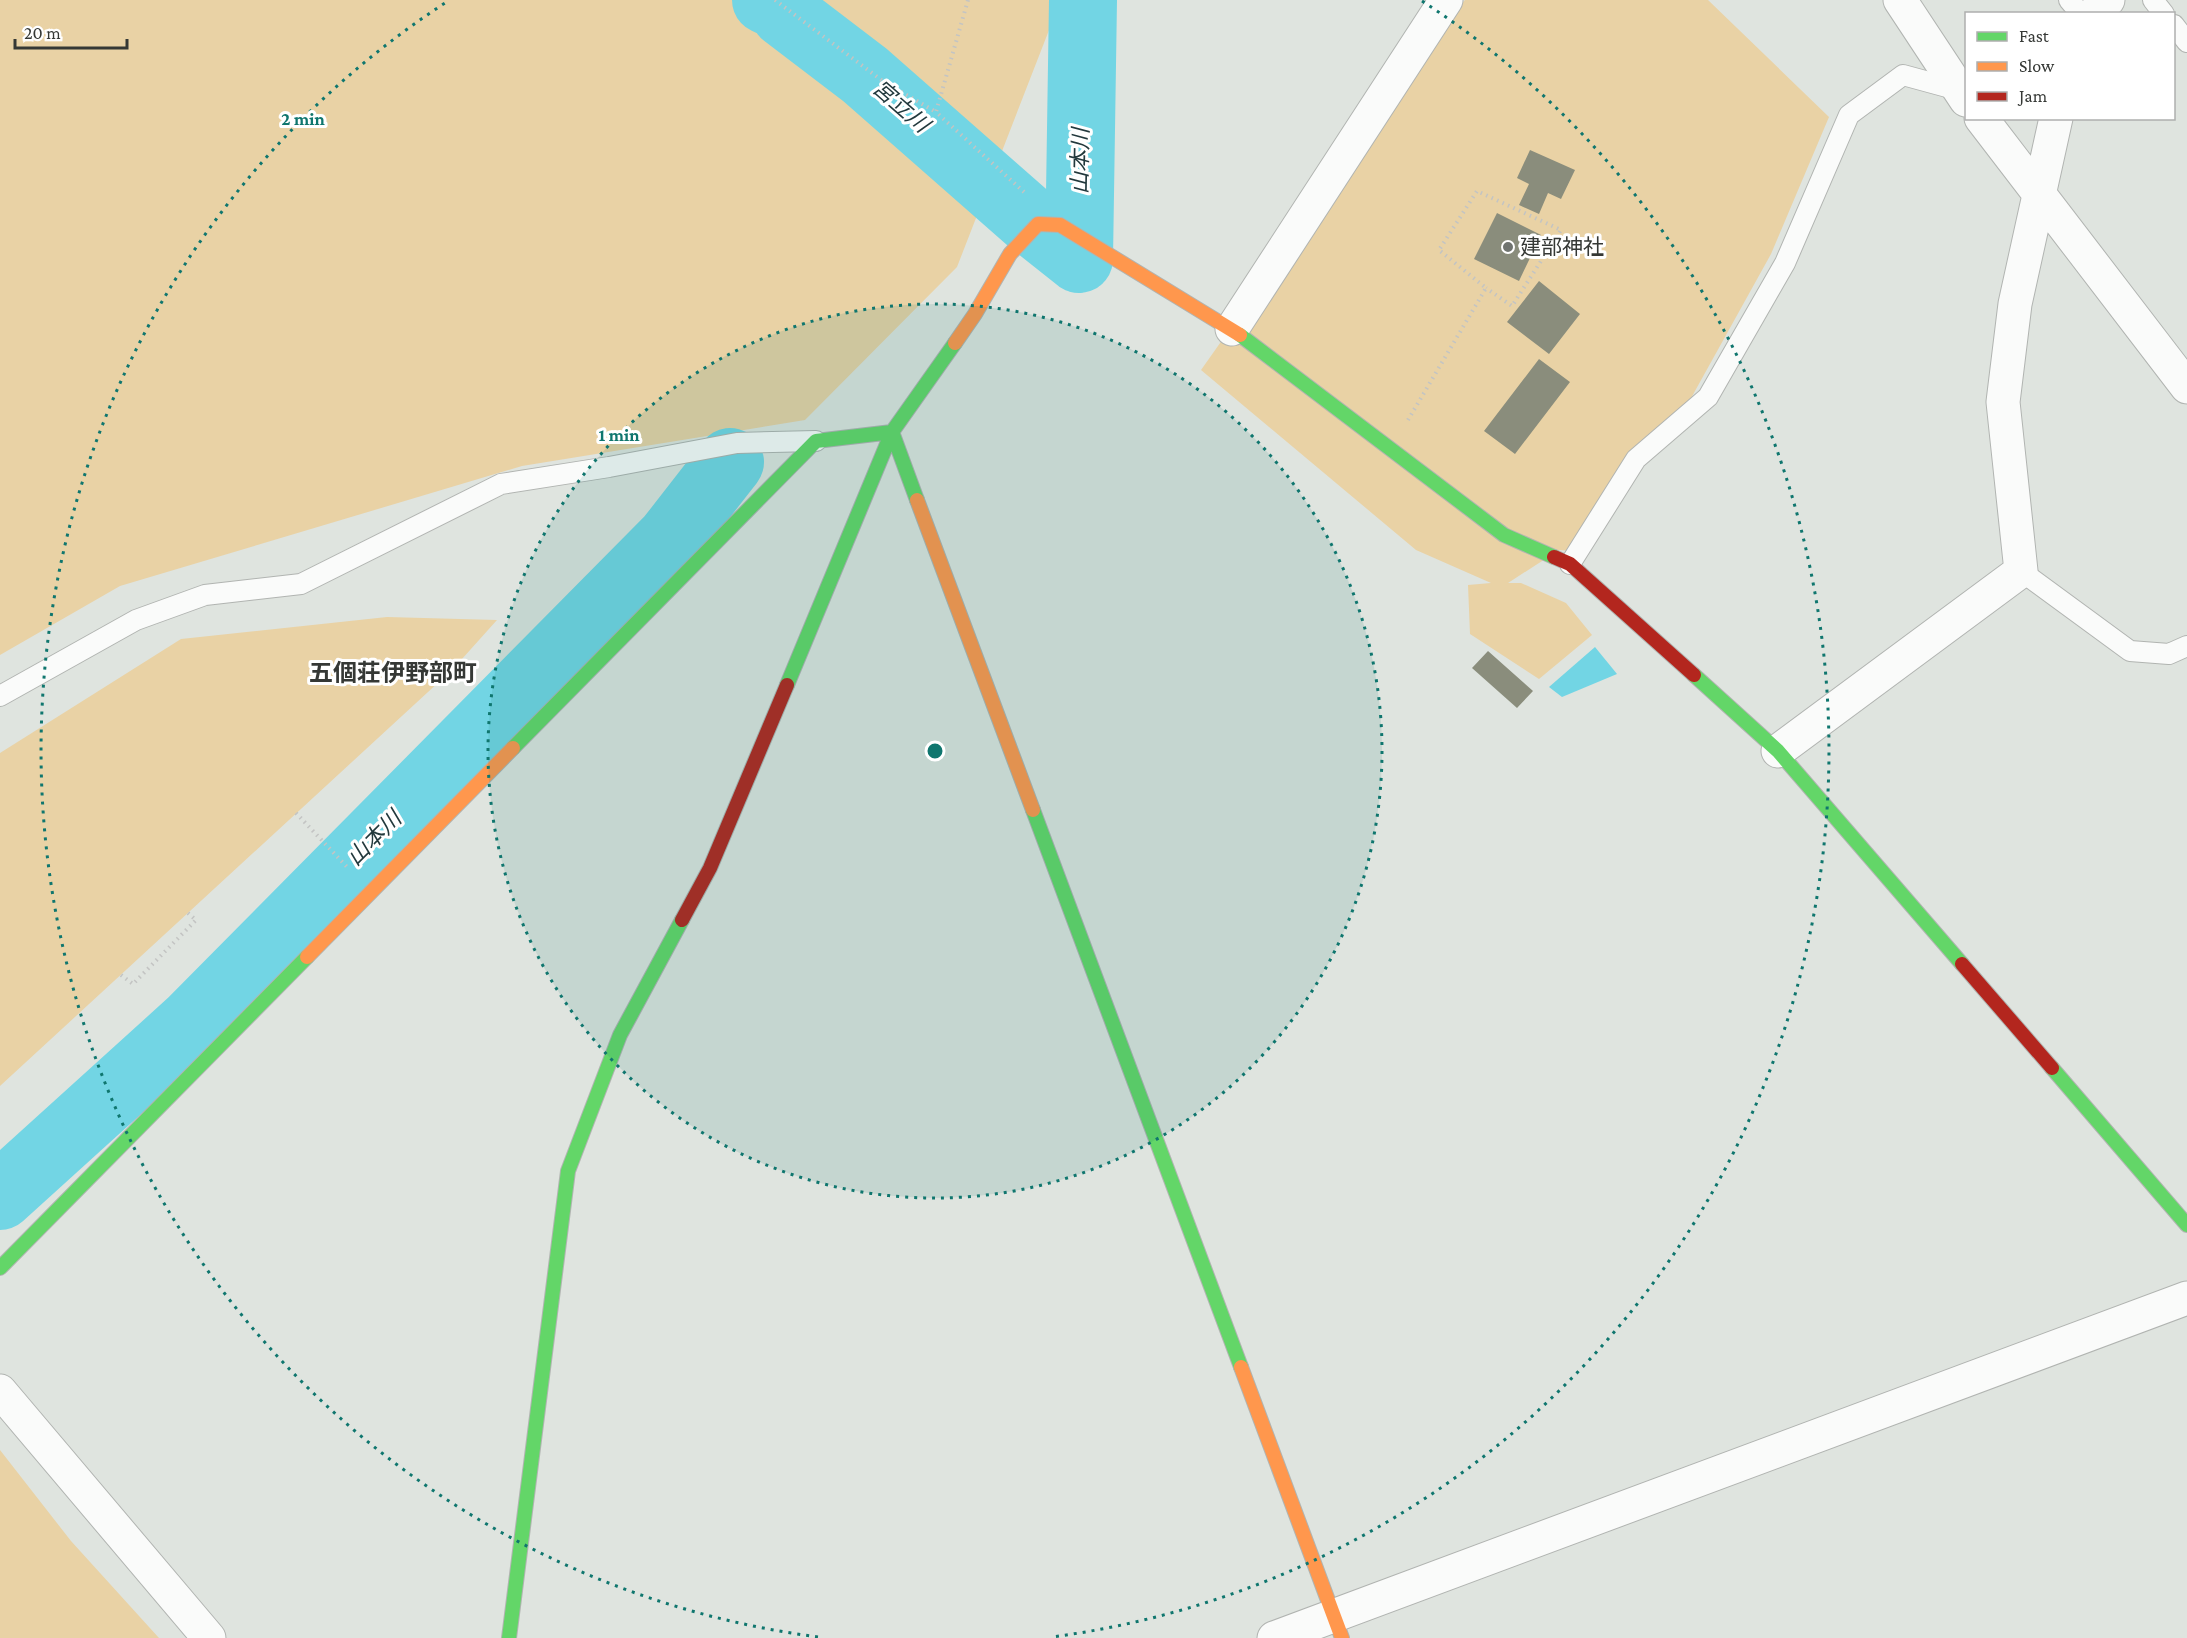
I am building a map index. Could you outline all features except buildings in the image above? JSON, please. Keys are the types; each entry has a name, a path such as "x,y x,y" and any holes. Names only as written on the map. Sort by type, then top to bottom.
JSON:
{"street":[{"path":"1232,329 1446,0"},
{"path":"1900,0 1962,95"},
{"path":"2095,12 2108,0"},
{"path":"1983,120 2187,387"},
{"path":"1778,751 2021,571 2003,402 2015,304 2056,120"},
{"path":"509,1638 568,1171 620,1035 710,868 892,432 975,314 1010,254 1038,224 1060,225 1232,329 1504,535 1570,564 1778,751 2187,1225"},
{"path":"0,1268 816,441 892,432"},
{"path":"892,432 1338,1627"},
{"path":"1274,1638 1338,1627 2187,1298"},
{"path":"0,1390 209,1638"}],"lane":[{"path":"2069,0 2079,12"},
{"path":"2153,0 2162,12"},
{"path":"2175,26 2187,42"},
{"path":"1570,564 1635,459 1708,397 1785,263 1849,115 1903,75 1962,95"},
{"path":"0,696 136,620 206,594 301,584 501,484 609,467 737,442 816,441"},
{"path":"2021,571 2130,651 2169,654 2187,646"}],"path":[{"path":"775,0 884,82 936,112 1060,225"},
{"path":"936,112 968,0"},
{"path":"1477,191 1561,230 1512,306 1486,288 1439,250 1477,191"},
{"path":"1391,449 1486,288"},
{"path":"296,813 327,846"},
{"path":"121,975 133,984 196,920 188,914"}],"shaded area":[{"path":"0,0 1058,0 1051,25 957,267 805,420 522,466 120,586 0,655"},
{"path":"1465,0 1708,0 1829,117 1771,254 1690,400 1572,551 1559,550 1508,583 1521,583 1566,603 1592,635 1539,679 1470,634 1468,585 1491,583 1416,550 1201,370 1456,9"},
{"path":"387,617 497,620 453,669 0,1086 0,753 181,639"},
{"path":"0,1450 71,1541 159,1638 0,1638"}],"water":[{"path":"1595,647 1617,674 1562,697 1549,687"}],"waterway":[{"name":"宮立川","path":"766,0 779,6 785,14 865,75 1030,220 1079,259"},
{"name":"山本川","path":"1079,259 1083,0"},
{"name":"山本川","path":"0,1196 192,1022 670,539 730,462"}],"traffic: fast":[{"path":"1240,335 1504,535 1554,557"},
{"path":"787,685 892,432 955,343"},
{"path":"513,748 816,441 892,432 917,500"},
{"path":"1694,675 1778,751 1962,964"},
{"path":"1033,810 1241,1367"},
{"path":"509,1638 568,1171 620,1035 682,920"},
{"path":"0,1268 307,957"},
{"path":"2052,1068 2187,1225"}],"traffic: slow":[{"path":"955,343 1010,254 1038,224 1060,225 1240,335"},
{"path":"917,500 1033,810"},
{"path":"307,957 513,748"},
{"path":"1241,1367 1342,1638"}],"traffic: jam":[{"path":"1554,557 1570,564 1694,675"},
{"path":"682,920 710,868 787,685"},
{"path":"1962,964 2052,1068"}],"place":[{"name":"建部神社","path":"1508,247"}],"district":[{"name":"五個荘伊野部町","path":"393,672"}]}
